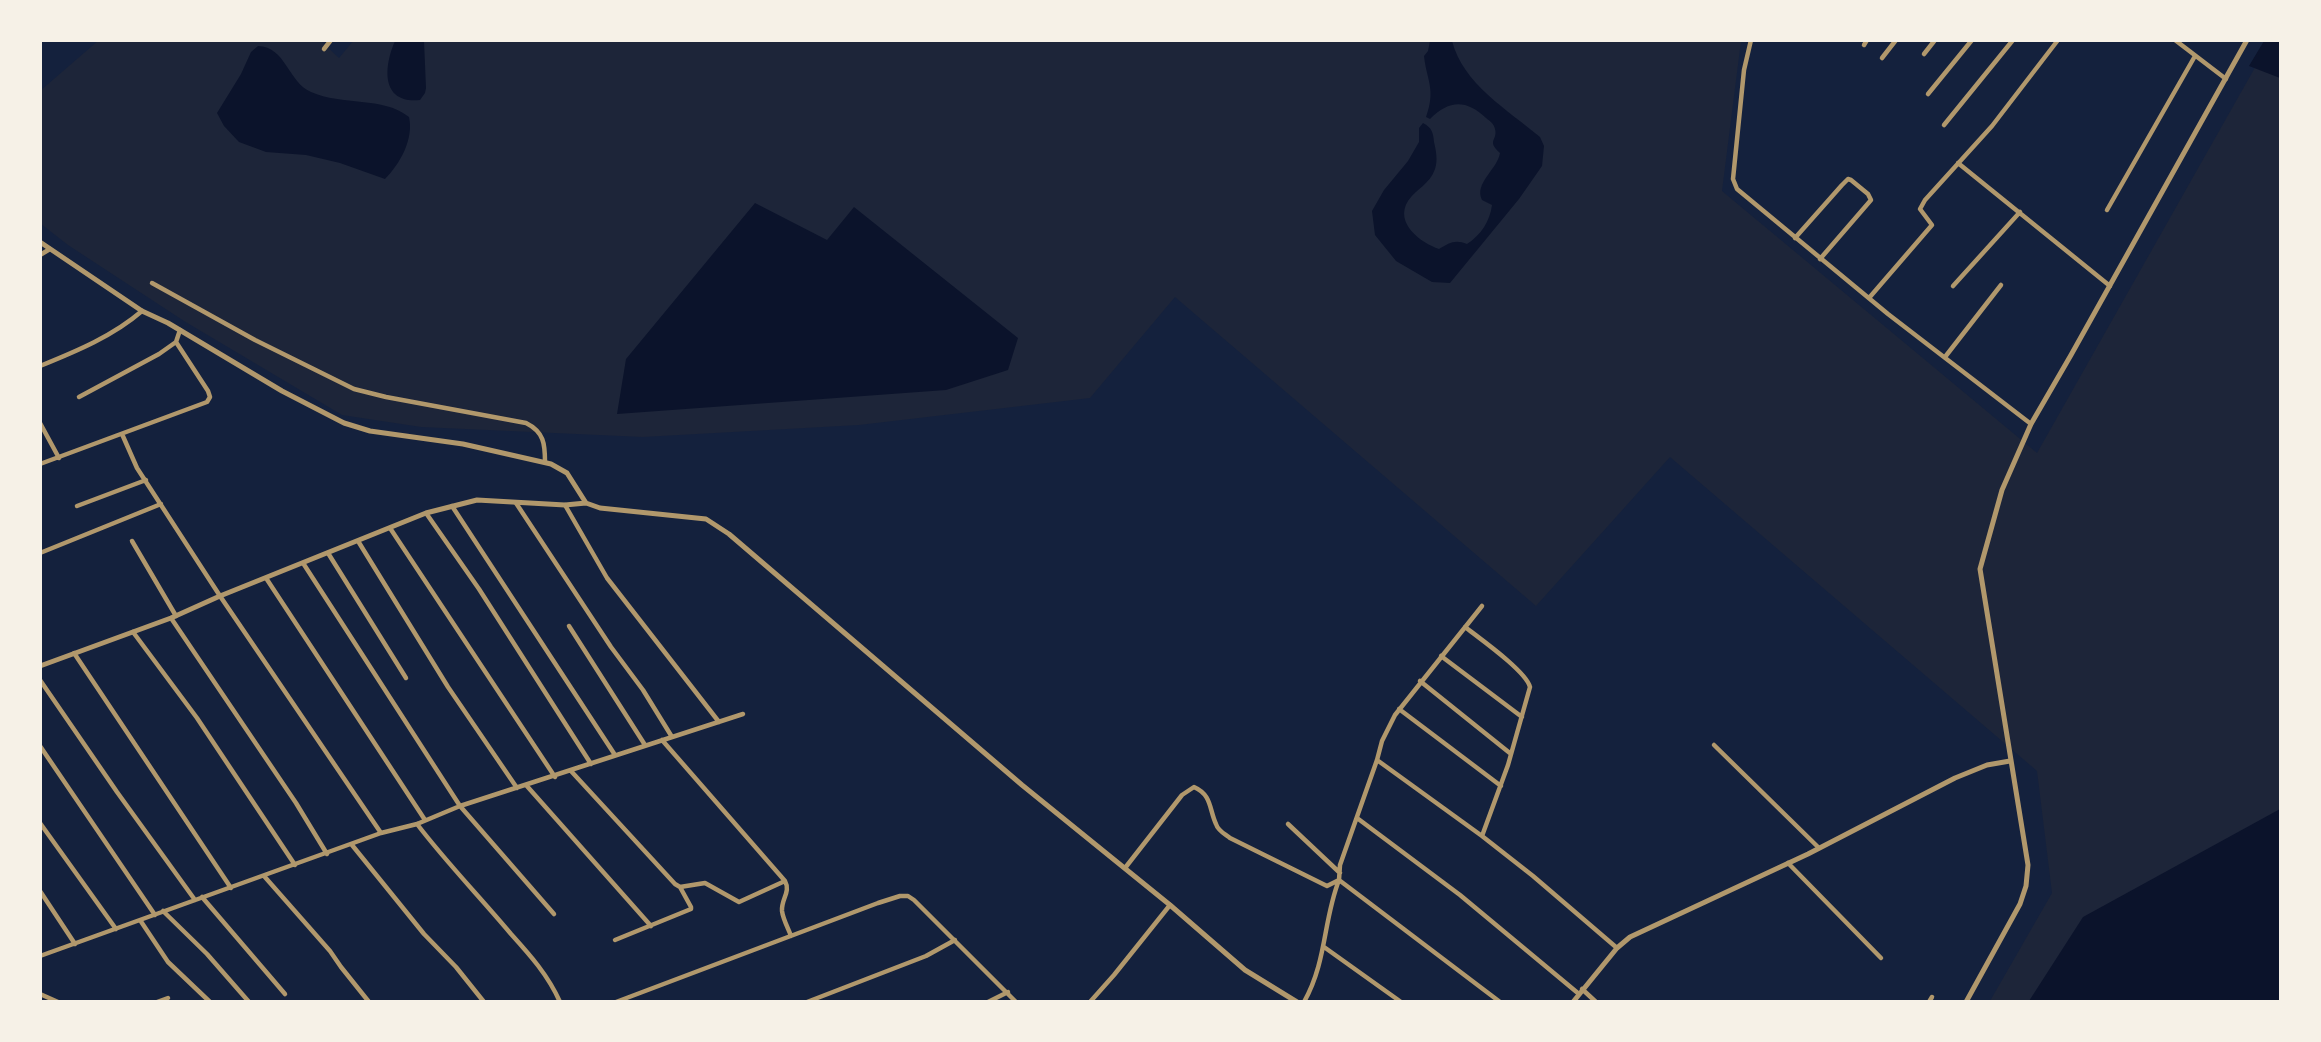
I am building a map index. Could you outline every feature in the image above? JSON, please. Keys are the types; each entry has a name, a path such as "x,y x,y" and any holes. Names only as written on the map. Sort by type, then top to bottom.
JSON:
{"street":[{"path":"324,49 331,40"},
{"path":"1751,40 1744,70 1733,184 1754,205 1820,259 2031,424"},
{"path":"1882,58 1896,40"},
{"path":"1924,54 1935,40"},
{"path":"1928,94 1972,40"},
{"path":"1944,125 2013,40"},
{"path":"1869,298 1932,225 1921,212 1920,206 1992,126 2058,40"},
{"path":"1966,1002 2020,904 2026,886 2028,865 1980,569 2002,490 2031,424 2247,40"},
{"path":"2176,41 2226,79"},
{"path":"2107,210 2195,56"},
{"path":"1958,163 2110,286"},
{"path":"1795,238 1848,179 1868,194 1871,200 1820,259"},
{"path":"1953,286 2020,212"},
{"path":"40,242 142,311 180,330 282,391 344,423 370,431 463,444 545,462 567,473 586,503"},
{"path":"40,255 50,249"},
{"path":"152,283 255,340 354,389 526,423 536,428 542,438 545,462"},
{"path":"1945,357 2001,285"},
{"path":"40,366 125,326 142,311"},
{"path":"80,397 159,354 176,342 180,330"},
{"path":"40,464 207,402 210,397 208,391 176,342"},
{"path":"40,423 59,458"},
{"path":"122,434 137,468 220,596 381,833"},
{"path":"77,506 146,480"},
{"path":"40,666 174,617 220,596 426,513 477,500 565,505 586,503 600,508 706,519 726,532 1022,785 1170,905 1245,970 1297,1002"},
{"path":"516,502 611,647 643,690 672,737"},
{"path":"40,553 162,504"},
{"path":"565,505 607,578 719,722"},
{"path":"452,506 615,755"},
{"path":"426,513 591,764"},
{"path":"390,528 555,777"},
{"path":"132,540 174,617 327,854"},
{"path":"358,541 448,687 517,788"},
{"path":"328,554 406,678"},
{"path":"303,563 460,806 554,914"},
{"path":"266,578 425,820"},
{"path":"1304,1002 1320,968 1333,895 1339,880 1340,864 1382,741 1420,681 1482,606"},
{"path":"569,626 645,745"},
{"path":"1465,627 1528,681 1530,687 1501,786 1482,836"},
{"path":"133,632 197,718 295,865"},
{"path":"74,653 231,888"},
{"path":"1441,656 1522,717"},
{"path":"40,680 195,900"},
{"path":"1420,681 1511,754"},
{"path":"1400,710 1501,786"},
{"path":"41,955 381,833 417,824 460,806 743,714"},
{"path":"662,740 785,881 788,892 782,908 791,936"},
{"path":"1714,745 1819,848"},
{"path":"40,746 154,915"},
{"path":"1377,760 1482,836 1617,948"},
{"path":"1573,1002 1617,948 1630,937 1819,848 1955,778 1987,765 2010,761"},
{"path":"572,771 670,879 680,887 691,909 615,940"},
{"path":"526,785 651,926"},
{"path":"1125,868 1182,795 1194,787 1205,794 1210,801 1216,825 1230,838 1321,884 1327,886 1339,880"},
{"path":"1357,818 1460,896 1580,992 1596,1002"},
{"path":"40,823 116,929"},
{"path":"417,824 551,982 560,1002"},
{"path":"1288,824 1340,873"},
{"path":"352,845 424,934 456,967 484,1002"},
{"path":"1788,863 1881,958"},
{"path":"264,876 330,951 369,1002"},
{"path":"1339,880 1500,1002"},
{"path":"680,887 705,883 739,902 785,881"},
{"path":"40,891 75,944"},
{"path":"616,1002 900,896 908,896 1016,1002"},
{"path":"202,897 285,993"},
{"path":"1090,1002 1170,905"},
{"path":"164,911 207,954 249,1002"},
{"path":"140,920 168,962 210,1002"},
{"path":"807,1002 927,956 955,940"},
{"path":"1324,947 1401,1002"},
{"path":"988,1002 1008,992"},
{"path":"40,994 58,1002"},
{"path":"157,1002 168,998"}],"shaded area":[{"path":"99,40 321,41 339,58 354,40 1741,41 1722,191 2037,453 2270,41 2280,41 2280,1001 1990,1001 2052,893 2037,771 1670,457 1536,606 1175,297 1090,398 859,425 643,437 421,427 342,415 184,321 68,245 41,224 40,91"},
{"path":"395,41 424,41 426,88 420,100 407,100 398,96 388,81 389,61"},
{"path":"1430,41 1452,41 1466,70 1476,83 1540,137 1544,146 1542,166 1519,199 1450,283 1432,282 1396,261 1375,235 1372,211 1384,190 1408,161 1419,142 1419,128 1423,123 1432,133 1436,163 1430,179 1411,197 1405,209 1404,217 1411,231 1439,249 1452,242 1467,244 1481,232 1489,217 1492,205 1482,200 1480,194 1483,182 1500,153 1493,143 1496,133 1494,127 1479,112 1465,105 1451,105 1430,119 1426,117 1431,92 1424,56 1428,51"},
{"path":"2264,41 2280,41 2280,78 2249,66"},
{"path":"258,46 275,52 297,81 311,92 336,99 387,106 409,117 408,142 396,166 385,179 340,163 306,155 266,152 239,142 224,126 217,113 241,74 251,52"},
{"path":"755,203 827,240 854,207 1018,338 1008,370 946,390 617,414 626,359"},
{"path":"2280,809 2280,1001 2029,1001 2083,917"}]}
